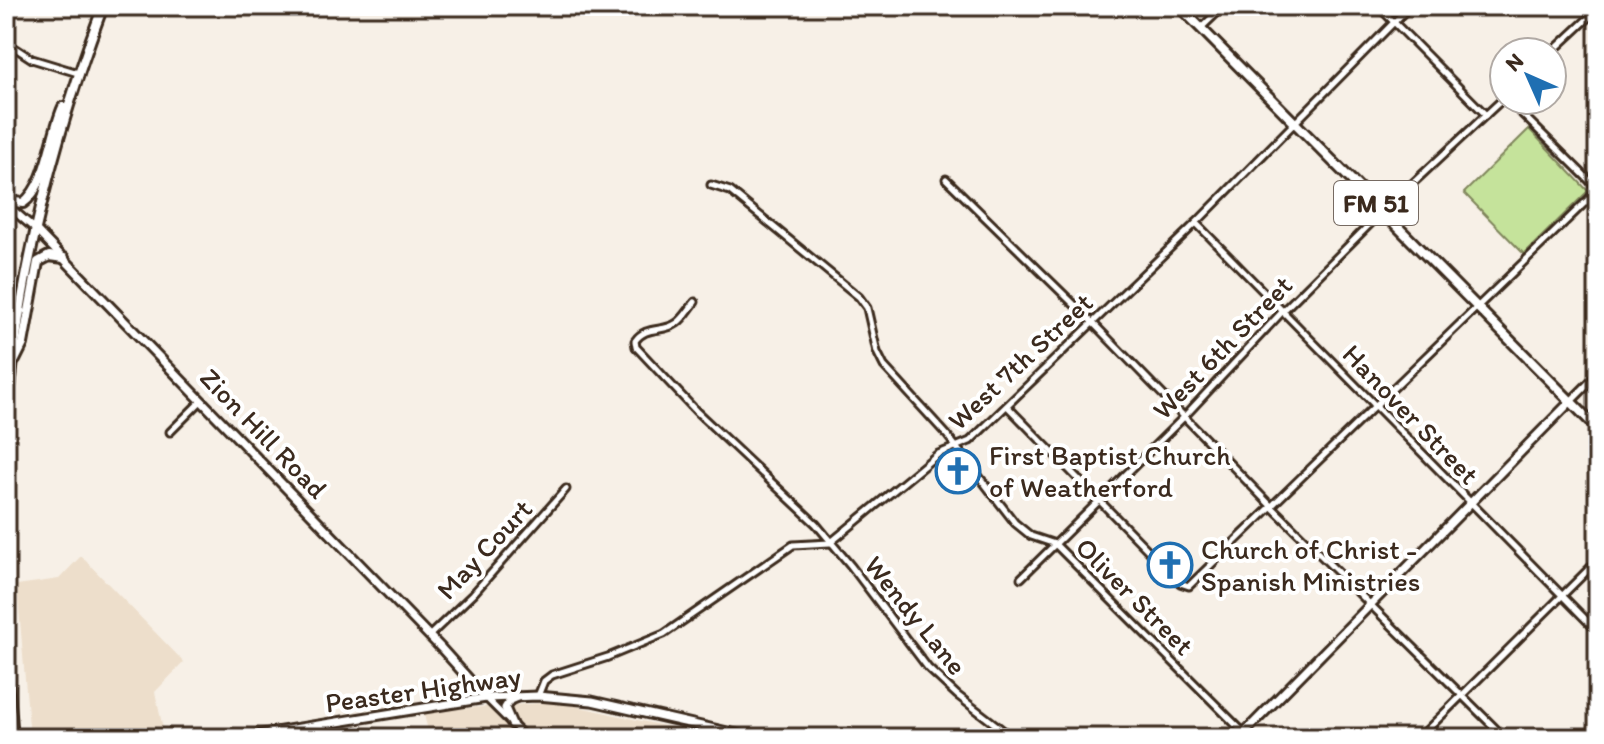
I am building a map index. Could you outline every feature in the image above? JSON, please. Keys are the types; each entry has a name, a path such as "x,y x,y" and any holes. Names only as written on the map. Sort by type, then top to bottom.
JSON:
{"main road":[{"path":"6,440 9,372 35,229 58,139 103,6"},
{"name":"FM 51","path":"1179,6 1598,429"},
{"path":"6,203 23,203 32,194 43,171 59,117 78,75"},
{"name":"Zion Hill Road","path":"35,229 486,698"},
{"path":"9,372 23,344 34,270 38,262 49,256 64,258"},
{"path":"1242,736 1571,401"},
{"path":"6,659 13,738"},
{"path":"460,702 472,688 469,679"},
{"path":"512,724 505,708 510,700 520,696"},
{"name":"Peaster Highway","path":"238,738 486,698 538,696 592,701 754,738"}],"street":[{"path":"1202,27 1224,6"},
{"path":"1378,6 1486,115"},
{"name":"West 7th Street","path":"830,543 938,454 970,441 1196,223 1410,6"},
{"path":"1568,37 1598,9"},
{"path":"6,42 32,59 78,75"},
{"name":"West 6th Street","path":"1021,578 1184,417 1282,312 1383,211 1486,115"},
{"path":"1007,406 1180,583 1189,586 1598,190 1523,116"},
{"path":"946,179 1505,738"},
{"name":"Oliver Street","path":"711,185 730,191 859,297 867,308 877,352 884,366 918,402 1015,523 1031,536 1055,544 1242,736"},
{"name":"Zion Hill Road","path":"6,203 35,229"},
{"name":"Hanover Street","path":"1196,223 1598,632"},
{"name":"Wendy Lane","path":"695,302 678,323 645,331 635,341 636,347 738,452 816,524 928,668 957,695 1013,738"},
{"path":"1571,401 1598,374"},
{"path":"170,432 202,400"},
{"name":"May Court","path":"429,636 473,594 566,489"},
{"path":"538,696 544,681 552,675 664,634 793,545 830,543"},
{"path":"1419,738 1598,560"},
{"path":"486,698 526,738"}],"shaded area":[{"path":"81,556 184,662 155,692 164,733 131,738 30,738 17,585 59,579"},
{"path":"558,702 717,738 430,738 423,711"}],"green space":[{"path":"1529,129 1588,191 1524,254 1464,193"}],"place":[{"name":"First Baptist Church of Weatherford","path":"958,471"},
{"name":"Church of Christ - Spanish Ministries","path":"1170,565"}]}
